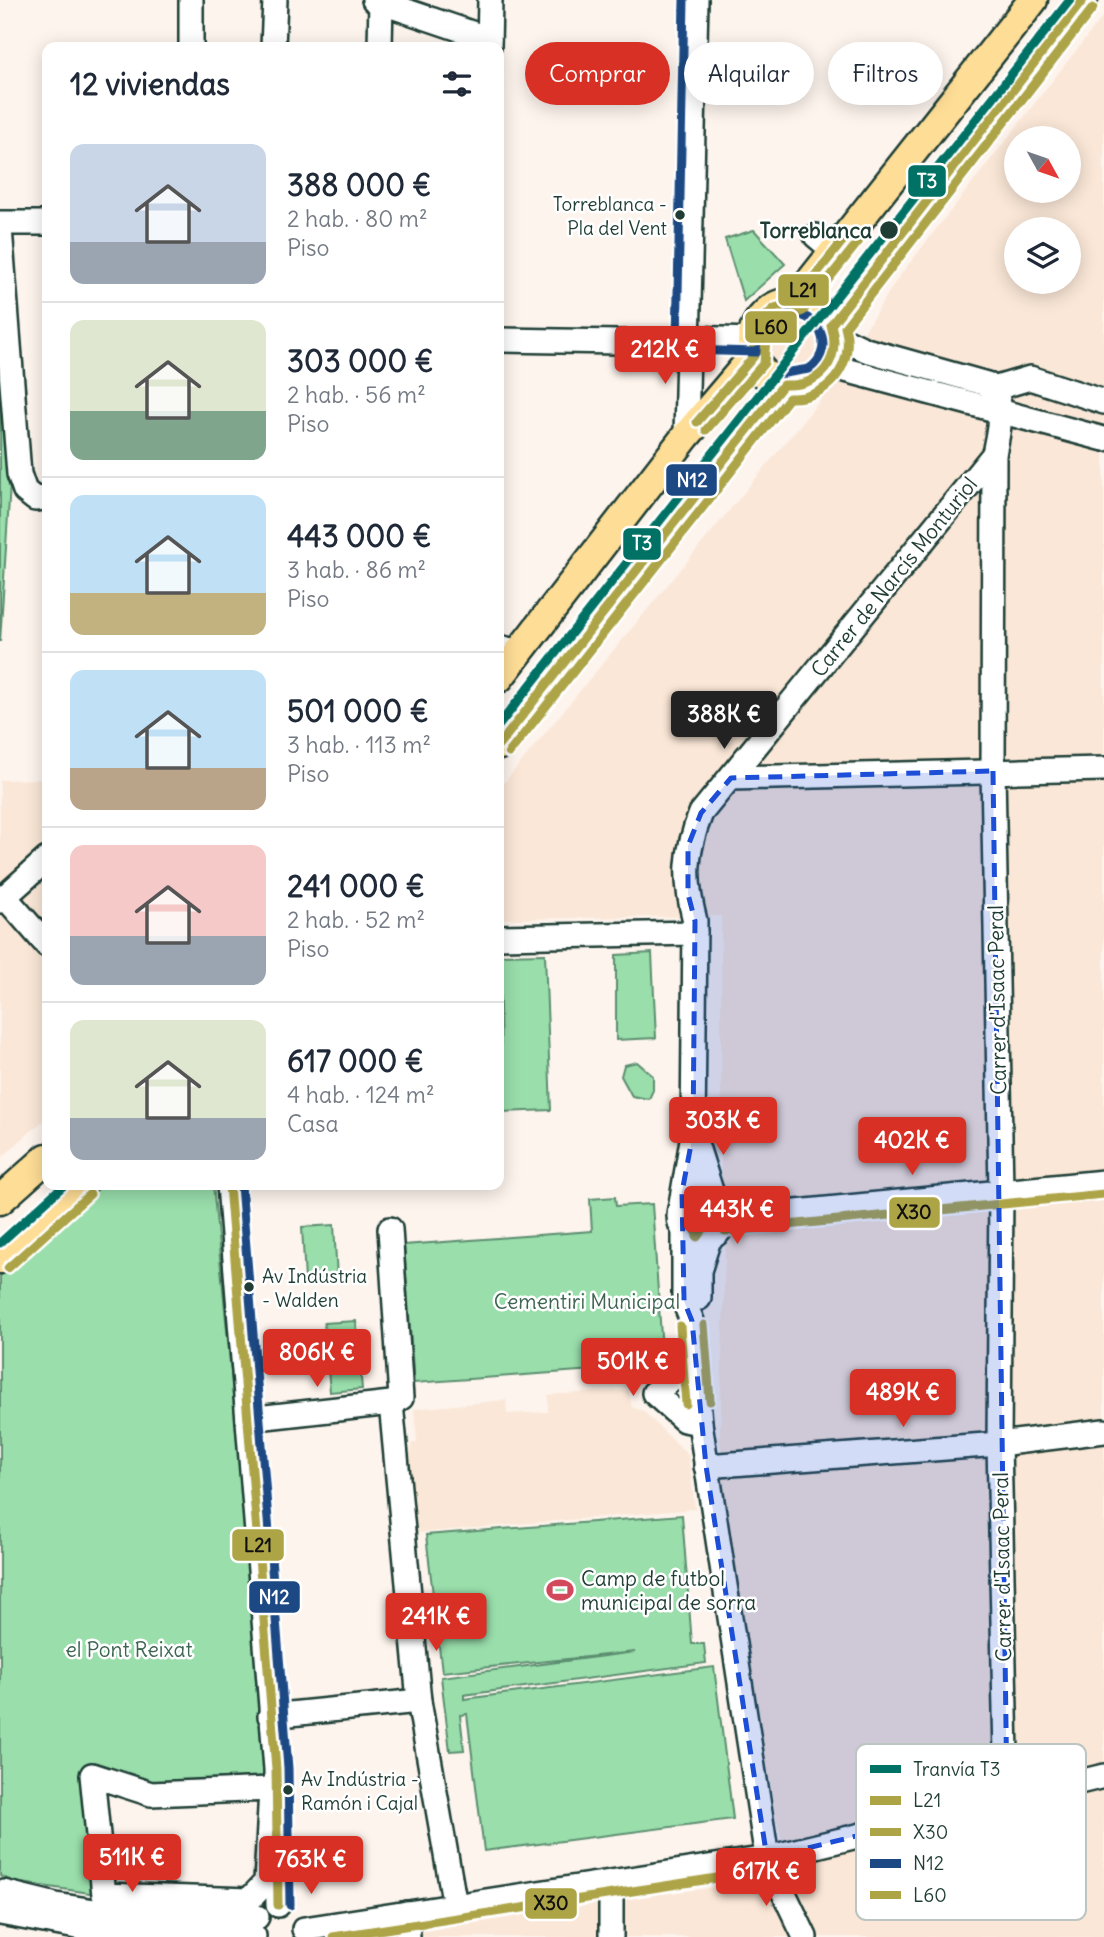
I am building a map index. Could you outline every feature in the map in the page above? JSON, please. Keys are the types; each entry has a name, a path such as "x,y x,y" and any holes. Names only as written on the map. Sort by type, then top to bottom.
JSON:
{"main road":[{"path":"794,302 825,243 1033,0"},
{"path":"833,330 1083,0"},
{"path":"509,650 686,436 753,348 757,325 766,313 779,305 794,302 818,309 833,330 836,351 830,366 818,379 807,384 783,385 762,372 753,348"},
{"path":"504,739 783,385"},
{"path":"0,1200 42,1162"},
{"path":"0,1259 76,1190"}],"street":[{"path":"191,0 191,42"},
{"path":"273,42 275,0"},
{"path":"489,42 490,0"},
{"path":"686,436 696,0"},
{"path":"380,42 379,1 486,42"},
{"path":"42,223 0,225 19,474 24,491 35,499 42,498"},
{"path":"833,330 866,350 971,377 997,400"},
{"path":"504,340 679,343 688,338 753,348"},
{"path":"830,366 997,400 1104,439"},
{"path":"997,400 1030,378 1104,402"},
{"path":"994,454 997,400"},
{"name":"Carrer d'Isaac Peral","path":"994,454 993,771 1001,1190 999,1444 1006,1744"},
{"name":"Carrer de Narcís Monturiol","path":"805,1937 767,1858 706,1466 694,1374 692,1321 684,1301 682,1220 693,1133 695,933 688,894 688,846 701,813 994,454"},
{"path":"731,778 1104,769"},
{"path":"42,863 2,899 42,940"},
{"path":"504,937 695,933"},
{"path":"693,1133 712,1194"},
{"path":"724,1219 1104,1182"},
{"path":"231,1190 276,1769 278,1905"},
{"path":"696,1193 712,1194 718,1198 724,1219 721,1231 709,1239 695,1238 682,1220 683,1202 696,1193"},
{"path":"248,1419 391,1403 401,1398 390,1229"},
{"name":"Carrer de Narcís Monturiol","path":"692,1321 699,1302 699,1271 709,1239"},
{"path":"694,1374 678,1375 649,1393 684,1420 700,1423"},
{"path":"391,1403 419,1701 455,1906"},
{"path":"706,1466 999,1444 1104,1431"},
{"path":"270,1716 419,1701"},
{"path":"92,1775 150,1794 271,1789 266,1882 249,1900 104,1895 92,1775"},
{"path":"1086,1780 1104,1776"},
{"path":"1,1900 256,1930 270,1906 278,1905 296,1912 303,1933 407,1913 611,1884 767,1858 856,1836"},
{"path":"611,1884 611,1937"},
{"path":"407,1913 408,1937"}],"highlighted area":[{"path":"993,771 1007,1799 767,1858 706,1466 692,1321 684,1301 682,1192 693,1134 695,921 688,894 688,846 701,813 731,778"}],"shaded area":[{"path":"1104,15 1104,1937 406,1937 406,1934 662,1894 793,1878 776,1817 723,1493 720,1436 726,1217 721,1173 721,916 504,919 504,783 823,397 898,278 1004,143 1004,203 1082,203 1082,126 1017,126"},
{"path":"790,312 802,312 818,321 825,331 825,355 818,365 802,374 790,374 779,369 770,360 765,349 765,337 770,326 779,317"},
{"path":"42,779 42,1121 0,1159 0,780"},
{"path":"628,1390 632,1407 643,1411 688,1455 695,1509 417,1533 404,1453 412,1452 411,1444 417,1442 414,1409 506,1400 507,1414 548,1412 548,1395"}],"green space":[{"path":"754,230 785,264 744,301 725,239"},
{"path":"0,351 11,468 0,642"},
{"path":"652,953 656,1038 616,1040 616,955"},
{"path":"545,954 551,1110 504,1112 504,955"},
{"path":"637,1062 653,1076 653,1090 649,1099 632,1096 621,1076 624,1065"},
{"name":"el Pont Reixat","path":"93,1190 213,1190 271,1789 151,1794 93,1775 104,1895 15,1882 0,1876 0,1276"},
{"name":"Cementiri Municipal","path":"615,1197 616,1206 652,1204 663,1365 414,1383 404,1245 592,1231 590,1199"},
{"path":"334,1225 337,1278 305,1280 302,1227"},
{"path":"356,1321 362,1389 330,1392 324,1323"},
{"path":"682,1515 692,1644 704,1644 706,1663 464,1695 464,1699 714,1667 733,1819 484,1851 467,1714 460,1715 464,1750 450,1751 441,1677 635,1652 442,1672 426,1535"}],"tram line":[{"name":"T3","path":"504,719 1070,0"},
{"name":"T3","path":"0,1243 58,1190"}],"transit line":[{"name":"N12","path":"504,719 765,387 779,374 809,369 818,360 822,349 819,329 812,321 793,314 777,320 764,344 756,352 686,350 677,342 684,0"},
{"name":"L21","path":"504,739 783,385 808,382 825,369 833,350 831,325 1083,0"},
{"name":"L60","path":"509,753 789,398 815,393 835,378 846,354 845,327 1093,8"},
{"name":"L21","path":"697,422 754,356 754,336 761,320 775,308 794,302 849,233"},
{"name":"L60","path":"706,430 764,363 766,339 771,327 781,319 803,311 859,241"},
{"name":"L21","path":"229,1190 276,1769 278,1905"},
{"name":"N12","path":"241,1190 288,1768 290,1905"},
{"name":"L60","path":"8,1268 90,1194"},
{"name":"X30","path":"725,1231 1104,1194"},
{"name":"X30","path":"705,1205 711,1219 697,1237 694,1220 697,1206 705,1205"},
{"name":"X30","path":"704,1325 710,1401"},
{"name":"X30","path":"680,1326 686,1404"},
{"name":"X30","path":"333,1937 769,1870"}],"place":[{"name":"Torreblanca - Pla del Vent","path":"680,215"},
{"name":"Torreblanca","path":"889,230"},
{"name":"Av Indústria - Walden","path":"249,1287"},
{"name":"Camp de futbol municipal de sorra","path":"560,1590"},
{"name":"Av Indústria - Ramón i Cajal","path":"288,1790"}]}
